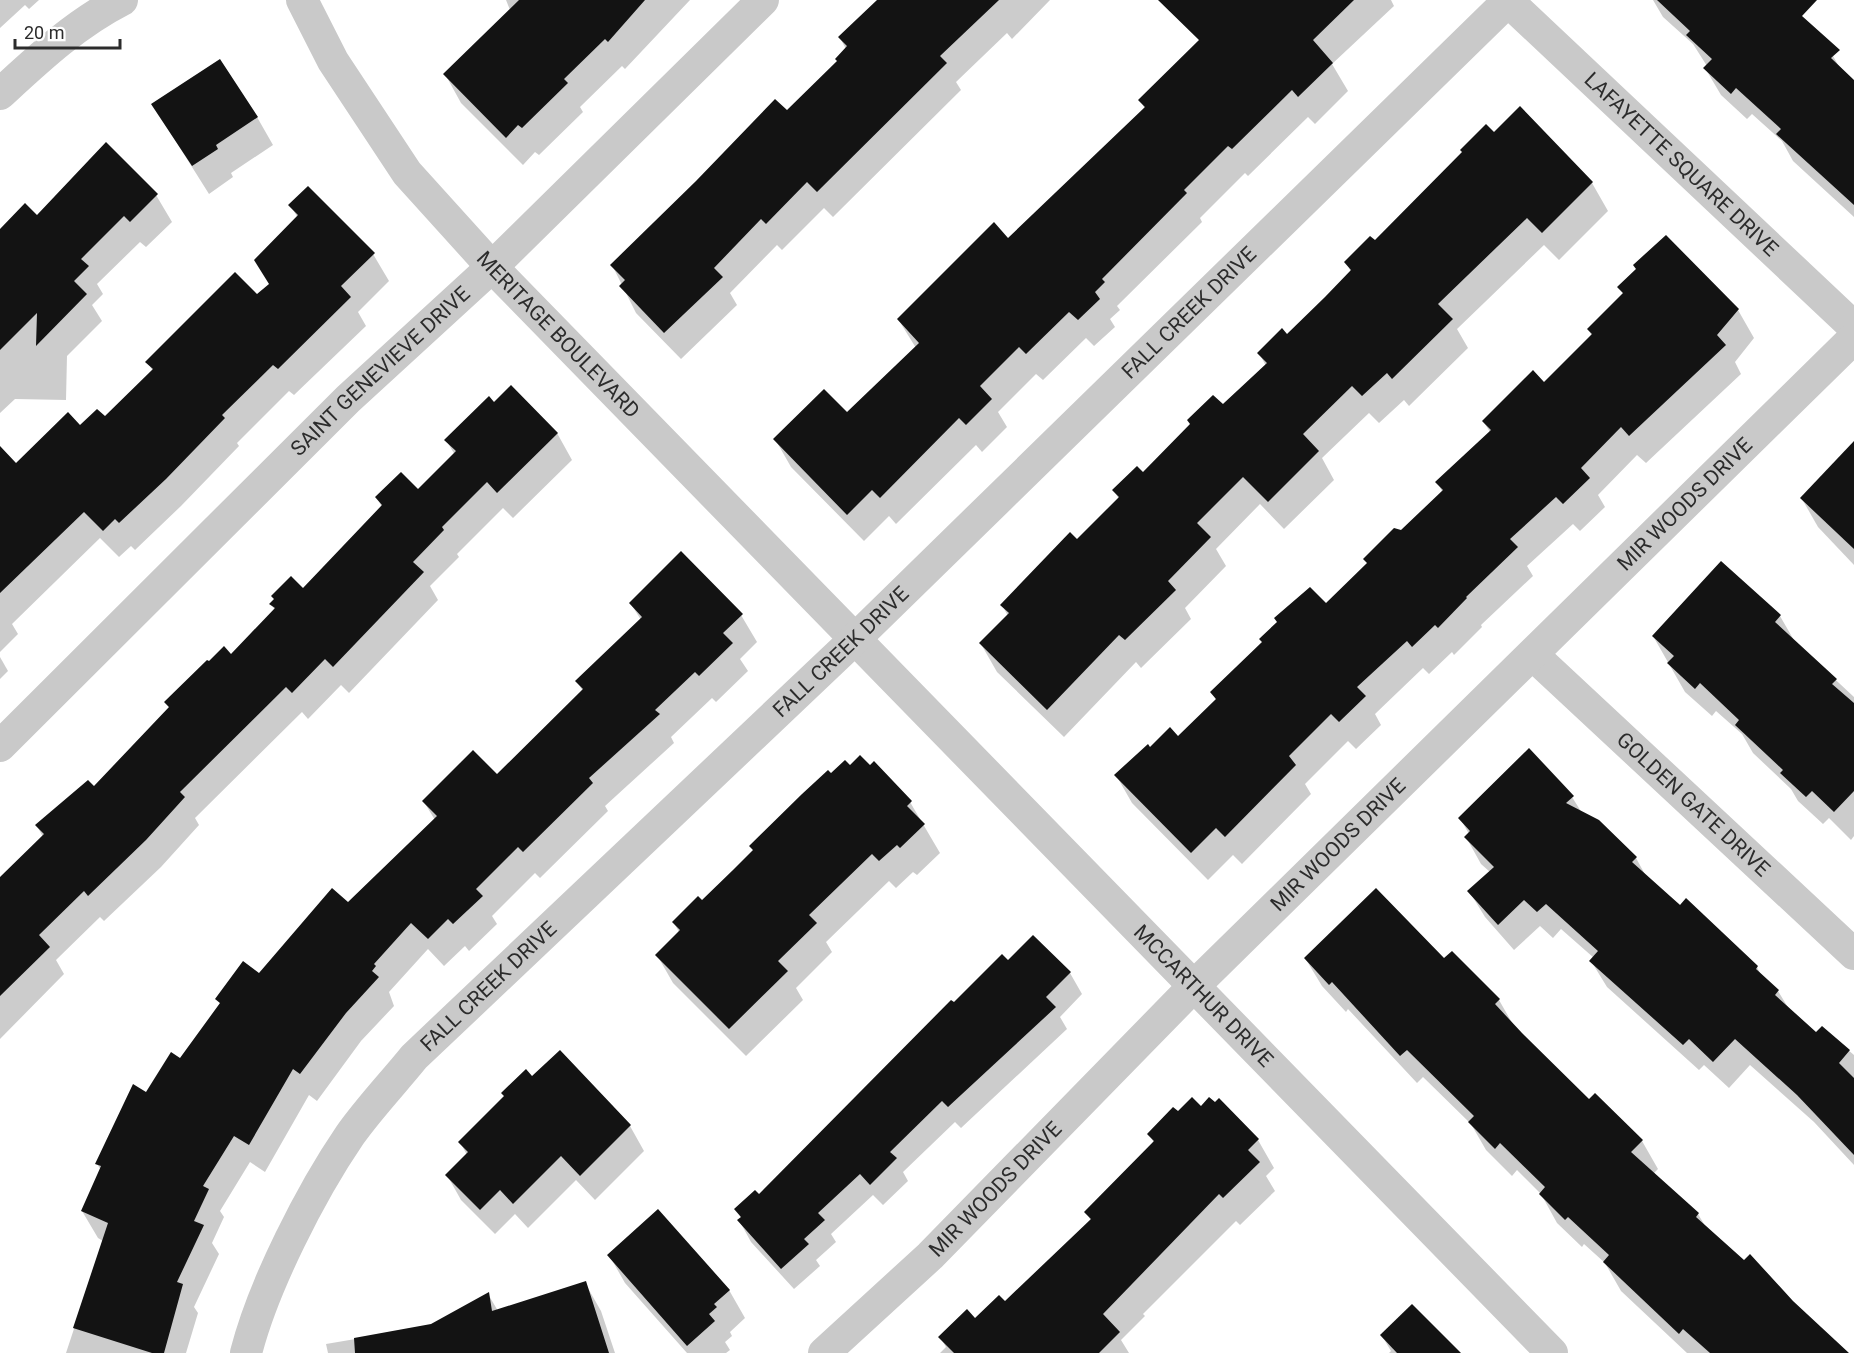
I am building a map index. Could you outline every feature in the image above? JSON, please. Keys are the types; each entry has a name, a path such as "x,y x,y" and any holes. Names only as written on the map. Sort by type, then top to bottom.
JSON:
{"street":[{"path":"0,94 40,57 94,14 122,0"},
{"name":"MERITAGE BOULEVARD","path":"302,0 333,61 407,173 492,267 855,639"},
{"name":"SAINT GENEVIEVE DRIVE","path":"0,746 348,399 492,267 763,0"},
{"name":"LAFAYETTE SQUARE DRIVE","path":"1508,1 1854,327"},
{"name":"FALL CREEK DRIVE","path":"246,1353 274,1276 316,1194 351,1135 414,1058 855,639 1508,1"},
{"name":"MIR WOODS DRIVE","path":"824,1353 930,1256 1195,985 1854,338"},
{"name":"MCCARTHUR DRIVE","path":"855,639 1195,985 1551,1353"},
{"name":"GOLDEN GATE DRIVE","path":"1533,655 1854,954"}],"building":[{"path":"519,0 645,0 608,42 605,39 564,79 568,83 522,128 518,125 506,138 443,74"},
{"path":"877,0 999,0 940,56 947,63 817,192 807,182 766,224 761,219 714,268 723,277 664,333 619,286 625,280 610,265 775,99 787,110 837,61 835,59 847,46 838,37"},
{"path":"1158,0 1354,0 1313,40 1333,63 1298,97 1292,90 1232,149 1228,146 1184,190 1187,193 1102,279 1105,282 1095,292 1100,299 1078,320 1069,312 1026,354 1019,347 980,386 992,399 966,425 959,418 880,498 872,490 847,515 773,439 824,389 847,412 919,343 897,319 994,222 1008,238 1145,107 1138,100 1199,40"},
{"path":"1657,0 1817,0 1802,16 1840,50 1831,58 1854,80 1854,205 1776,134 1781,129 1736,88 1731,94 1703,68 1712,59 1686,35 1690,31"},
{"path":"220,59 258,117 216,145 218,149 192,166 151,104"},
{"path":"1520,106 1593,182 1542,233 1527,218 1438,304 1453,319 1392,379 1387,373 1362,396 1352,386 1303,434 1319,451 1268,502 1243,477 1197,523 1211,537 1168,581 1176,590 1125,640 1119,635 1047,710 979,643 1009,613 1000,605 1070,532 1077,539 1119,497 1112,490 1137,466 1143,472 1190,424 1187,420 1213,395 1223,404 1267,363 1257,353 1282,328 1287,334 1325,297 1351,270 1344,262 1370,236 1375,240 1462,152 1460,150 1486,124 1494,132"},
{"path":"106,142 158,194 130,222 124,216 81,259 89,266 74,281 87,294 36,346 37,313 0,350 0,229 25,203 37,215"},
{"path":"308,186 375,253 341,286 351,297 278,369 273,365 222,415 225,418 166,479 119,523 115,519 103,531 84,512 0,593 0,446 16,463 68,412 80,425 97,409 105,416 153,369 145,362 235,272 257,294 269,284 254,260 298,215 288,205"},
{"path":"1666,235 1739,309 1717,335 1726,345 1629,436 1621,427 1581,468 1590,478 1563,504 1556,497 1510,539 1518,547 1466,597 1438,628 1435,625 1412,647 1407,641 1357,687 1366,696 1339,722 1331,714 1289,756 1296,765 1225,837 1216,828 1191,853 1114,775 1148,744 1150,747 1170,727 1178,736 1216,699 1210,692 1262,642 1259,639 1277,622 1274,618 1310,587 1326,603 1367,563 1363,559 1394,528 1401,530 1443,490 1435,482 1491,430 1482,421 1533,370 1544,382 1592,334 1587,329 1623,293 1617,287 1636,269 1633,265"},
{"path":"511,385 558,433 497,493 487,482 442,527 444,530 413,562 424,572 333,667 325,659 292,693 286,687 180,792 185,797 146,840 88,896 84,891 39,935 50,947 0,996 0,877 44,834 35,825 88,780 94,786 169,707 164,702 207,660 209,661 224,646 231,654 275,608 269,604 274,599 271,596 291,576 303,588 382,505 375,497 401,472 418,489 456,451 444,440 489,396 494,402"},
{"path":"1854,441 1854,549 1800,498"},
{"path":"681,551 743,614 723,633 733,643 699,676 695,672 655,710 660,714 589,778 593,783 523,852 518,847 476,889 483,896 453,924 448,919 428,939 411,923 374,964 376,966 372,971 379,977 346,1013 300,1074 293,1069 249,1145 234,1136 203,1186 209,1189 194,1221 204,1225 177,1282 183,1284 164,1353 152,1353 73,1328 108,1223 81,1211 101,1166 95,1164 133,1084 146,1092 171,1052 180,1058 220,1003 215,999 243,961 259,973 332,888 348,902 437,816 422,801 473,750 497,774 583,689 575,681 642,617 629,603"},
{"path":"1721,561 1781,615 1775,622 1837,679 1832,684 1854,703 1854,791 1834,812 1812,791 1806,797 1780,773 1783,770 1735,725 1739,720 1700,683 1695,689 1667,663 1674,656 1652,636"},
{"path":"1529,748 1574,796 1566,803 1599,820 1637,857 1632,862 1680,905 1686,898 1758,966 1756,969 1779,990 1775,995 1816,1032 1822,1026 1850,1050 1839,1063 1854,1078 1854,1155 1797,1095 1735,1039 1713,1062 1689,1039 1683,1045 1589,961 1598,951 1546,904 1537,912 1524,900 1498,925 1467,891 1494,867 1464,837 1470,831 1458,818"},
{"path":"860,755 870,765 874,761 912,801 907,806 925,824 900,848 897,845 879,861 872,854 809,915 817,923 778,961 788,971 729,1029 655,955 680,930 672,922 698,896 702,900 733,870 753,850 749,846 802,794 828,770 831,773 845,760 850,765"},
{"path":"1376,888 1444,958 1452,951 1500,999 1495,1004 1589,1099 1595,1093 1643,1140 1631,1152 1699,1213 1696,1217 1744,1260 1750,1254 1793,1301 1849,1353 1710,1353 1683,1329 1679,1334 1603,1262 1609,1255 1568,1217 1565,1220 1539,1194 1545,1187 1500,1143 1495,1149 1468,1122 1474,1116 1407,1050 1400,1056 1332,982 1329,985 1304,958"},
{"path":"1033,935 1071,972 1046,997 1056,1007 948,1107 942,1101 890,1152 897,1158 870,1185 860,1174 818,1213 825,1220 804,1239 809,1244 781,1269 737,1220 741,1217 734,1209 755,1190 759,1194 951,1000 954,1002 1002,954 1008,960"},
{"path":"560,1050 631,1125 580,1176 561,1156 513,1204 500,1190 480,1210 445,1175 468,1152 458,1142 504,1096 501,1093 526,1069 532,1076"},
{"path":"1192,1097 1201,1106 1209,1097 1215,1102 1219,1098 1259,1139 1248,1150 1260,1162 1223,1198 1219,1194 1103,1314 1120,1332 1099,1353 954,1353 938,1337 967,1309 975,1318 999,1295 1005,1301 1091,1219 1084,1212 1154,1141 1147,1134 1173,1107 1178,1111"},
{"path":"658,1209 730,1290 714,1304 717,1307 709,1314 715,1321 687,1346 607,1255"},
{"path":"586,1281 609,1353 355,1353 354,1338 431,1324 489,1292 492,1311"},
{"path":"1412,1304 1461,1353 1397,1353 1380,1335"}]}
